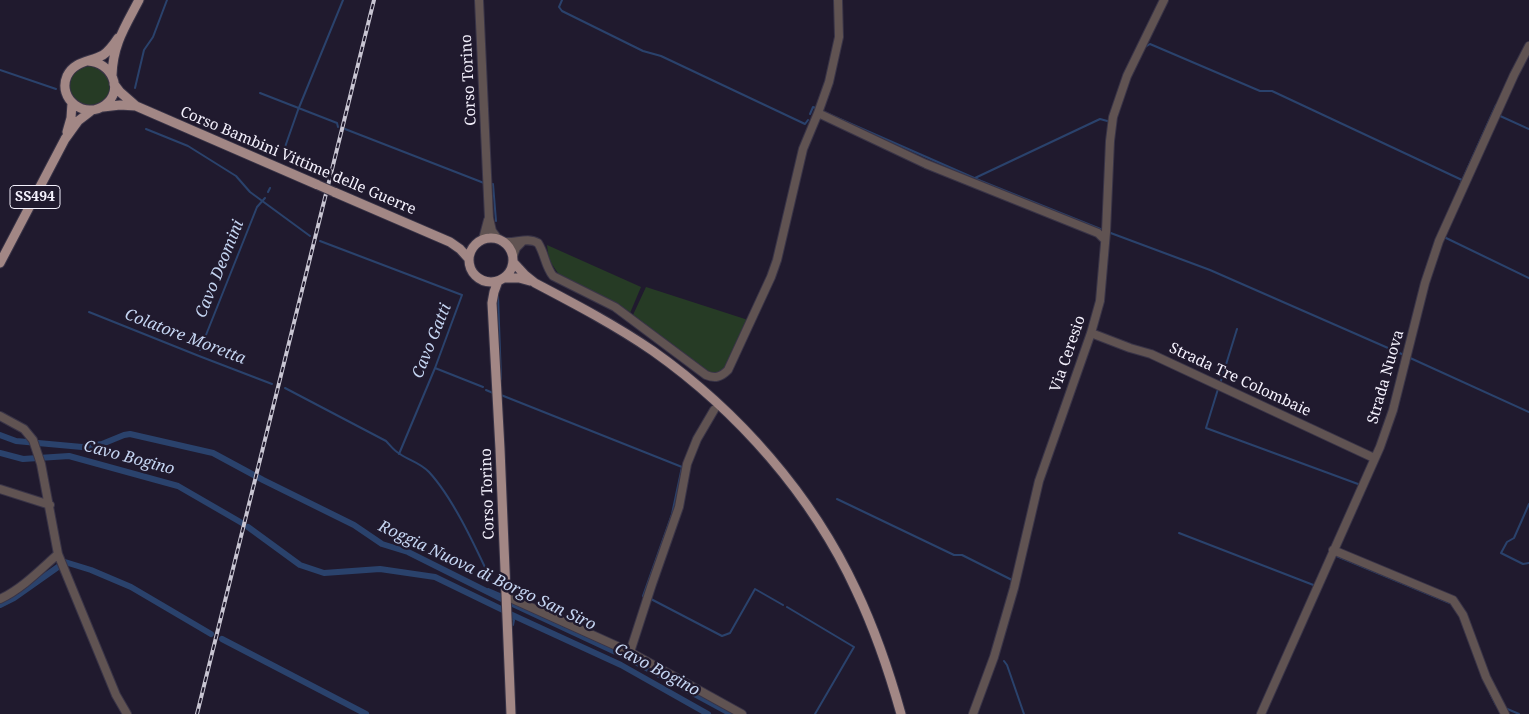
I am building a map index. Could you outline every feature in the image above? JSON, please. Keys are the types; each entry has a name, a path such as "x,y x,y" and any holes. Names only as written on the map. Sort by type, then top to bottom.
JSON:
{"main road":[{"path":"118,38 112,60 113,94 111,98 96,109 81,109 72,103 66,92 66,78 74,67 105,54 118,38 139,0"},
{"path":"88,61 102,65 113,80"},
{"name":"Corso Bambini Vittime delle Guerre","path":"113,80 120,92 136,106 450,242"},
{"name":"SS494","path":"65,139 71,118 72,103"},
{"name":"Corso Bambini Vittime delle Guerre","path":"96,109 120,105 136,106"},
{"name":"SS494","path":"0,263 65,139 78,121 96,109"},
{"path":"450,242 464,244 491,238 502,240 510,248 513,259 520,270 535,283"},
{"path":"480,241 471,250 469,259 472,272 481,280 490,282 519,278 535,283 620,329 684,375 740,425 777,466 820,525 856,589 889,670 901,714"},
{"path":"450,242 469,259"},
{"path":"502,280 511,271 513,259"},
{"name":"Corso Torino","path":"481,280 489,291 492,303 512,714"},
{"name":"Corso Torino","path":"492,303 494,292 502,280"}],"street":[{"name":"Corso Torino","path":"479,0 489,218 492,231 502,240"},
{"path":"502,240 522,242 529,240 538,243 547,266 554,276 615,307 706,376 718,377 728,370 771,277 803,149 829,82 838,37 838,0"},
{"name":"Via Ceresio","path":"972,714 994,657 1014,588 1039,481 1100,301 1113,117 1127,76 1164,0"},
{"name":"Strada Nuova","path":"1261,714 1374,458 1393,410 1425,283 1439,241 1529,46"},
{"path":"818,113 926,164 1098,233 1105,240"},
{"name":"Corso Torino","path":"480,241 489,218"},
{"path":"513,259 516,248 522,242"},
{"name":"Strada Tre Colombaie","path":"1091,332 1130,348 1151,354 1374,458"},
{"path":"630,652 679,507 687,464 697,439 714,410"},
{"path":"0,416 24,429 34,443 50,505 59,556 116,695 128,714"},
{"path":"0,489 50,505"},
{"path":"1333,550 1453,600 1463,615 1486,677 1505,714"},
{"path":"0,598 59,556"},
{"path":"506,599 630,652 742,714"}],"green space":[{"path":"94,66 101,69 107,75 110,86 109,94 101,103 94,106 86,106 79,103 71,94 70,82 73,75 82,67"},
{"path":"547,245 641,287 630,313 560,276 549,260"},
{"path":"646,287 748,320 727,367 720,374 709,374 633,315"}],"water":[{"path":"632,657 734,714 725,714 629,662"}],"waterway":[{"name":"Cavo Gatti","path":"135,88 144,50 153,37 167,0"},
{"name":"Cavo Deomini","path":"285,147 343,0"},
{"path":"562,0 559,7 562,11 643,51 661,56 805,124 808,120"},
{"path":"1145,47 1150,44 1260,91 1272,91 1462,180"},
{"path":"0,70 56,89"},
{"name":"Cavo Deomini","path":"260,93 337,123 338,127"},
{"path":"1460,185 1496,105"},
{"path":"810,114 813,107 816,108"},
{"path":"824,112 981,181 1103,230"},
{"path":"1498,115 1529,129"},
{"path":"975,178 1100,119 1111,122"},
{"name":"Cavo Gatti","path":"146,129 188,146 236,176 250,192 310,236"},
{"path":"345,129 484,183"},
{"path":"490,185 493,184 496,221"},
{"name":"Cavo Deomini","path":"268,192 270,188"},
{"name":"Cavo Deomini","path":"200,350 257,207 265,198"},
{"path":"1108,232 1210,270 1404,355"},
{"path":"1444,237 1529,278"},
{"name":"Cavo Gatti","path":"320,241 462,295 435,368 399,454"},
{"path":"498,296 501,379"},
{"name":"Colatore Moretta","path":"89,312 272,384"},
{"path":"1220,384 1237,329"},
{"path":"1408,357 1529,412"},
{"path":"435,368 483,387"},
{"path":"285,388 386,441 398,453 429,472 447,495 463,523 491,583"},
{"path":"1218,389 1206,428 1358,484"},
{"path":"486,390 493,393"},
{"path":"501,393 501,395 682,467 672,514 643,596 646,596"},
{"name":"Roggia Nuova di Borgo San Siro","path":"0,435 16,441 82,447 102,444 130,434 213,453 354,525 382,544 408,552 502,599 637,662"},
{"name":"Cavo Bogino","path":"0,453 23,459 69,456 178,486 242,523"},
{"path":"837,499 954,555 962,555 1012,580 1012,582"},
{"path":"1529,504 1514,538 1507,542 1501,553 1523,564 1529,563"},
{"name":"Cavo Bogino","path":"248,527 300,565 324,573 380,569 435,577 503,610"},
{"path":"1179,533 1316,586"},
{"path":"1334,555 1452,604"},
{"path":"0,605 14,598 65,562 91,570 131,587 211,634"},
{"name":"Roggia Nuova di Borgo San Siro","path":"488,589 502,595"},
{"path":"649,598 722,636 730,633 755,589 783,605"},
{"path":"787,607 854,647 815,714"},
{"name":"Cavo Bogino","path":"510,614 621,665 708,714"},
{"path":"510,618 514,620 513,625"},
{"path":"222,639 366,714"},
{"path":"1004,661 1024,714"},
{"path":"1490,693 1496,705"},
{"path":"1505,708 1519,714"}],"railway":[{"path":"197,714 374,0"}]}
